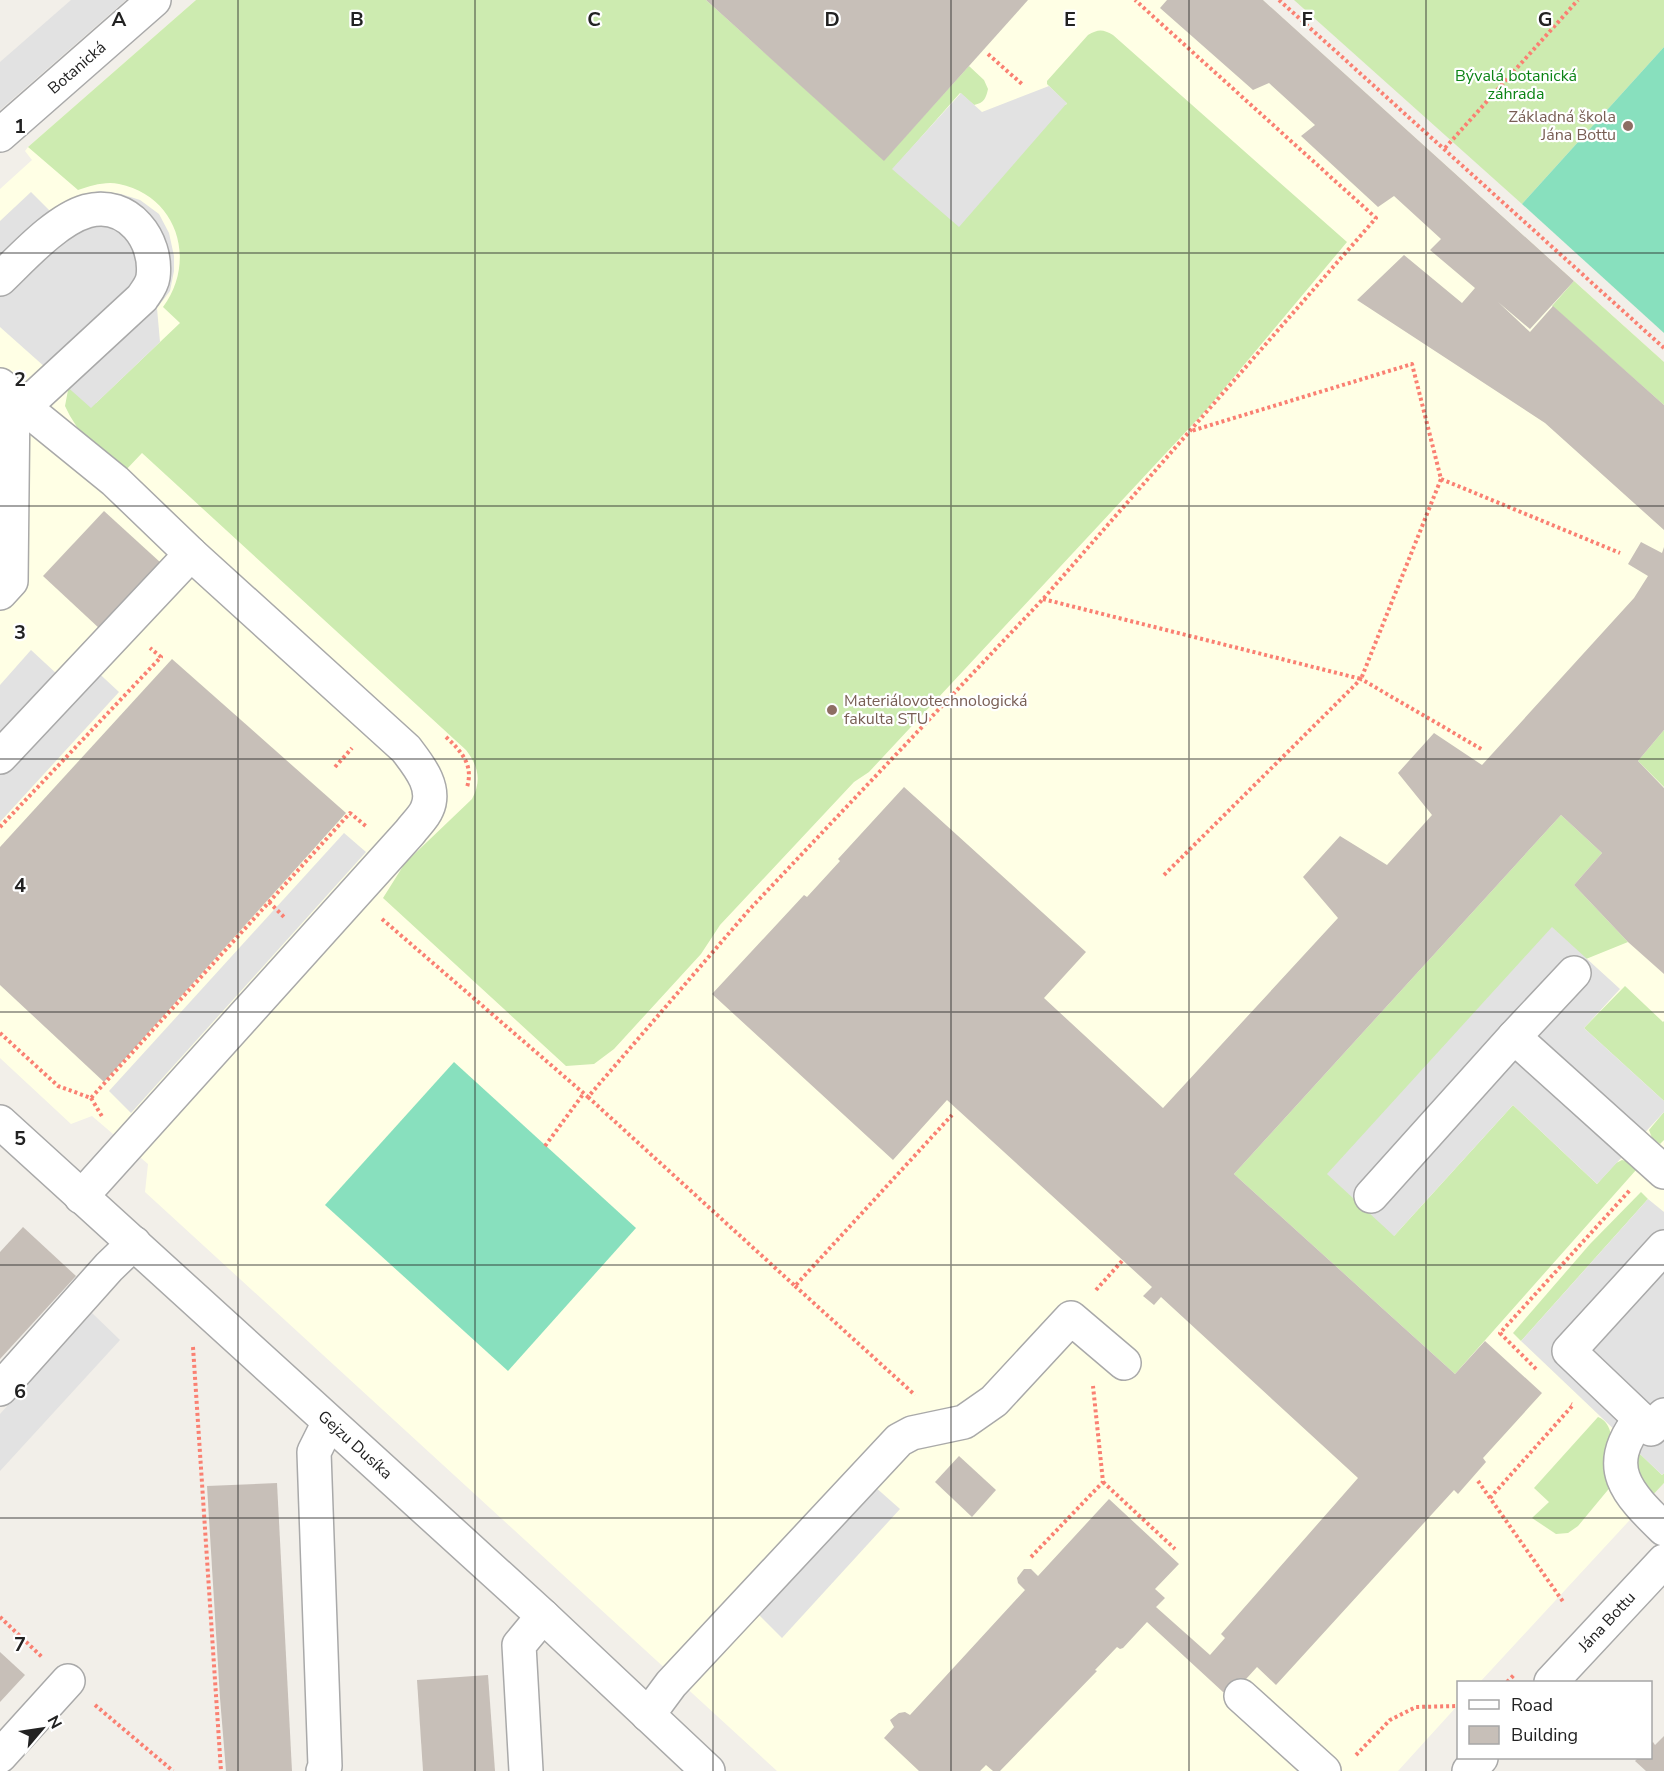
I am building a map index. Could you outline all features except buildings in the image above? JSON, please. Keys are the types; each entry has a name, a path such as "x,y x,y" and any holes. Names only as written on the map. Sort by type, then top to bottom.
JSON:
{"street":[{"name":"Botanická","path":"0,135 154,0"},
{"path":"0,279 63,223 86,211 106,208 124,214 138,226 149,244 153,262 152,280 142,298 12,396"},
{"path":"12,396 115,481 191,554 406,749 420,767 430,787 428,808 395,849 81,1197"},
{"path":"0,593 10,581 12,396"},
{"path":"0,757 191,554"},
{"path":"1371,1196 1574,973"},
{"path":"1514,1037 1664,1172"},
{"name":"Gejzu Dusíka","path":"0,1122 543,1616 708,1771"},
{"path":"0,1389 109,1267 134,1244"},
{"path":"1664,1247 1569,1352 1652,1417 1629,1433 1620,1467 1625,1482 1636,1501 1664,1529"},
{"path":"648,1714 670,1684 899,1440 912,1433 964,1422 994,1401 1071,1318 1124,1363"},
{"path":"323,1771 325,1766 314,1452 329,1422"},
{"name":"Jána Bottu","path":"1553,1681 1664,1561"},
{"path":"526,1771 519,1645 543,1616"},
{"path":"0,1756 68,1682"},
{"path":"1240,1696 1337,1766"},
{"path":"1469,1771 1480,1759"}],"path":[{"path":"588,1097 749,910 1043,599 1376,218 1135,0"},
{"path":"1279,0 1664,348"},
{"path":"1444,148 1578,0"},
{"path":"988,54 1023,85"},
{"path":"1164,875 1361,679 1441,479 1412,364 1190,431"},
{"path":"1441,479 1620,553"},
{"path":"1043,599 1361,679 1484,750"},
{"path":"335,767 359,741"},
{"path":"0,1033 58,1086 91,1098 350,813 374,832"},
{"path":"376,914 584,1092 948,1425"},
{"path":"545,1146 584,1092"},
{"path":"795,1286 952,1115"},
{"path":"1088,1332 1103,1482 1175,1549"},
{"path":"193,1344 221,1771"},
{"path":"1478,1481 1564,1602"},
{"path":"1031,1557 1103,1482"},
{"path":"1337,1766 1390,1719 1416,1707 1457,1706"}],"shaded area":[{"path":"71,0 126,0 0,110 0,62"},
{"name":"Materiálovotechnologická fakulta STU","path":"196,0 1263,0 1664,362 1664,1483 1481,1681 1457,1681 1457,1706 1398,1771 777,1771 145,1192 148,1164 92,1116 71,1124 0,1058 0,189 32,160 25,151"},
{"path":"1049,86 1067,103 959,227 892,169 961,93 982,112"},
{"path":"99,191 140,200 159,214 169,233 174,256 174,271 170,291 157,308 160,342 91,408 0,327 0,221 31,192 53,214 78,196"},
{"path":"31,650 58,675 77,653 119,692 0,822 0,685"},
{"path":"344,833 366,852 131,1113 109,1091"},
{"path":"1552,927 1620,989 1584,1028 1664,1101 1664,1112 1597,1184 1513,1105 1394,1236 1327,1174"},
{"path":"1648,1199 1664,1212 1664,1473 1662,1475 1521,1341"},
{"path":"92,1313 120,1340 0,1471 0,1414"},
{"path":"874,1486 900,1509 782,1638 757,1613"}],"green space":[{"path":"196,0 706,0 884,160 969,66 984,80 988,89 984,100 974,105 960,93 893,169 1067,104 1047,84 1047,81 1088,35 1103,31 1113,35 1347,242 1207,409 869,772 854,782 720,925 701,954 614,1049 594,1064 566,1066 383,898 405,863 472,799 478,779 476,768 466,750 142,453 124,472 77,427 65,406 69,385 96,403 180,323 163,307 173,289 179,270 180,251 176,233 168,216 156,202 139,191 114,183 78,190 28,147"},
{"name":"Bývalá botanická záhrada","path":"1294,0 1664,0 1664,47 1522,204"},
{"name":"Základná škola Jána Bottu","path":"1664,47 1664,333 1522,204"},
{"path":"1574,281 1664,362 1664,405 1552,306"},
{"path":"1664,730 1664,787 1638,761"},
{"path":"1561,815 1602,853 1574,885 1628,942 1586,959 1552,928 1394,1236 1513,1105 1597,1184 1616,1163 1622,1160 1636,1170 1455,1374 1234,1174"},
{"path":"1625,986 1664,1021 1664,1101 1584,1028"},
{"path":"454,1062 636,1228 508,1371 325,1205"},
{"path":"1664,1112 1664,1140 1660,1144 1652,1138 1649,1130"},
{"path":"1641,1192 1648,1199 1521,1341 1513,1333 1590,1244"},
{"path":"1598,1417 1607,1424 1611,1434 1612,1485 1578,1526 1568,1533 1556,1534 1532,1518 1549,1502 1534,1488"},
{"path":"1635,1453 1639,1453 1662,1475 1664,1473 1664,1483 1650,1498 1641,1489"}],"place":[{"name":"Základná škola Jána Bottu","path":"1628,126"},
{"name":"Materiálovotechnologická fakulta STU","path":"832,710"}]}
